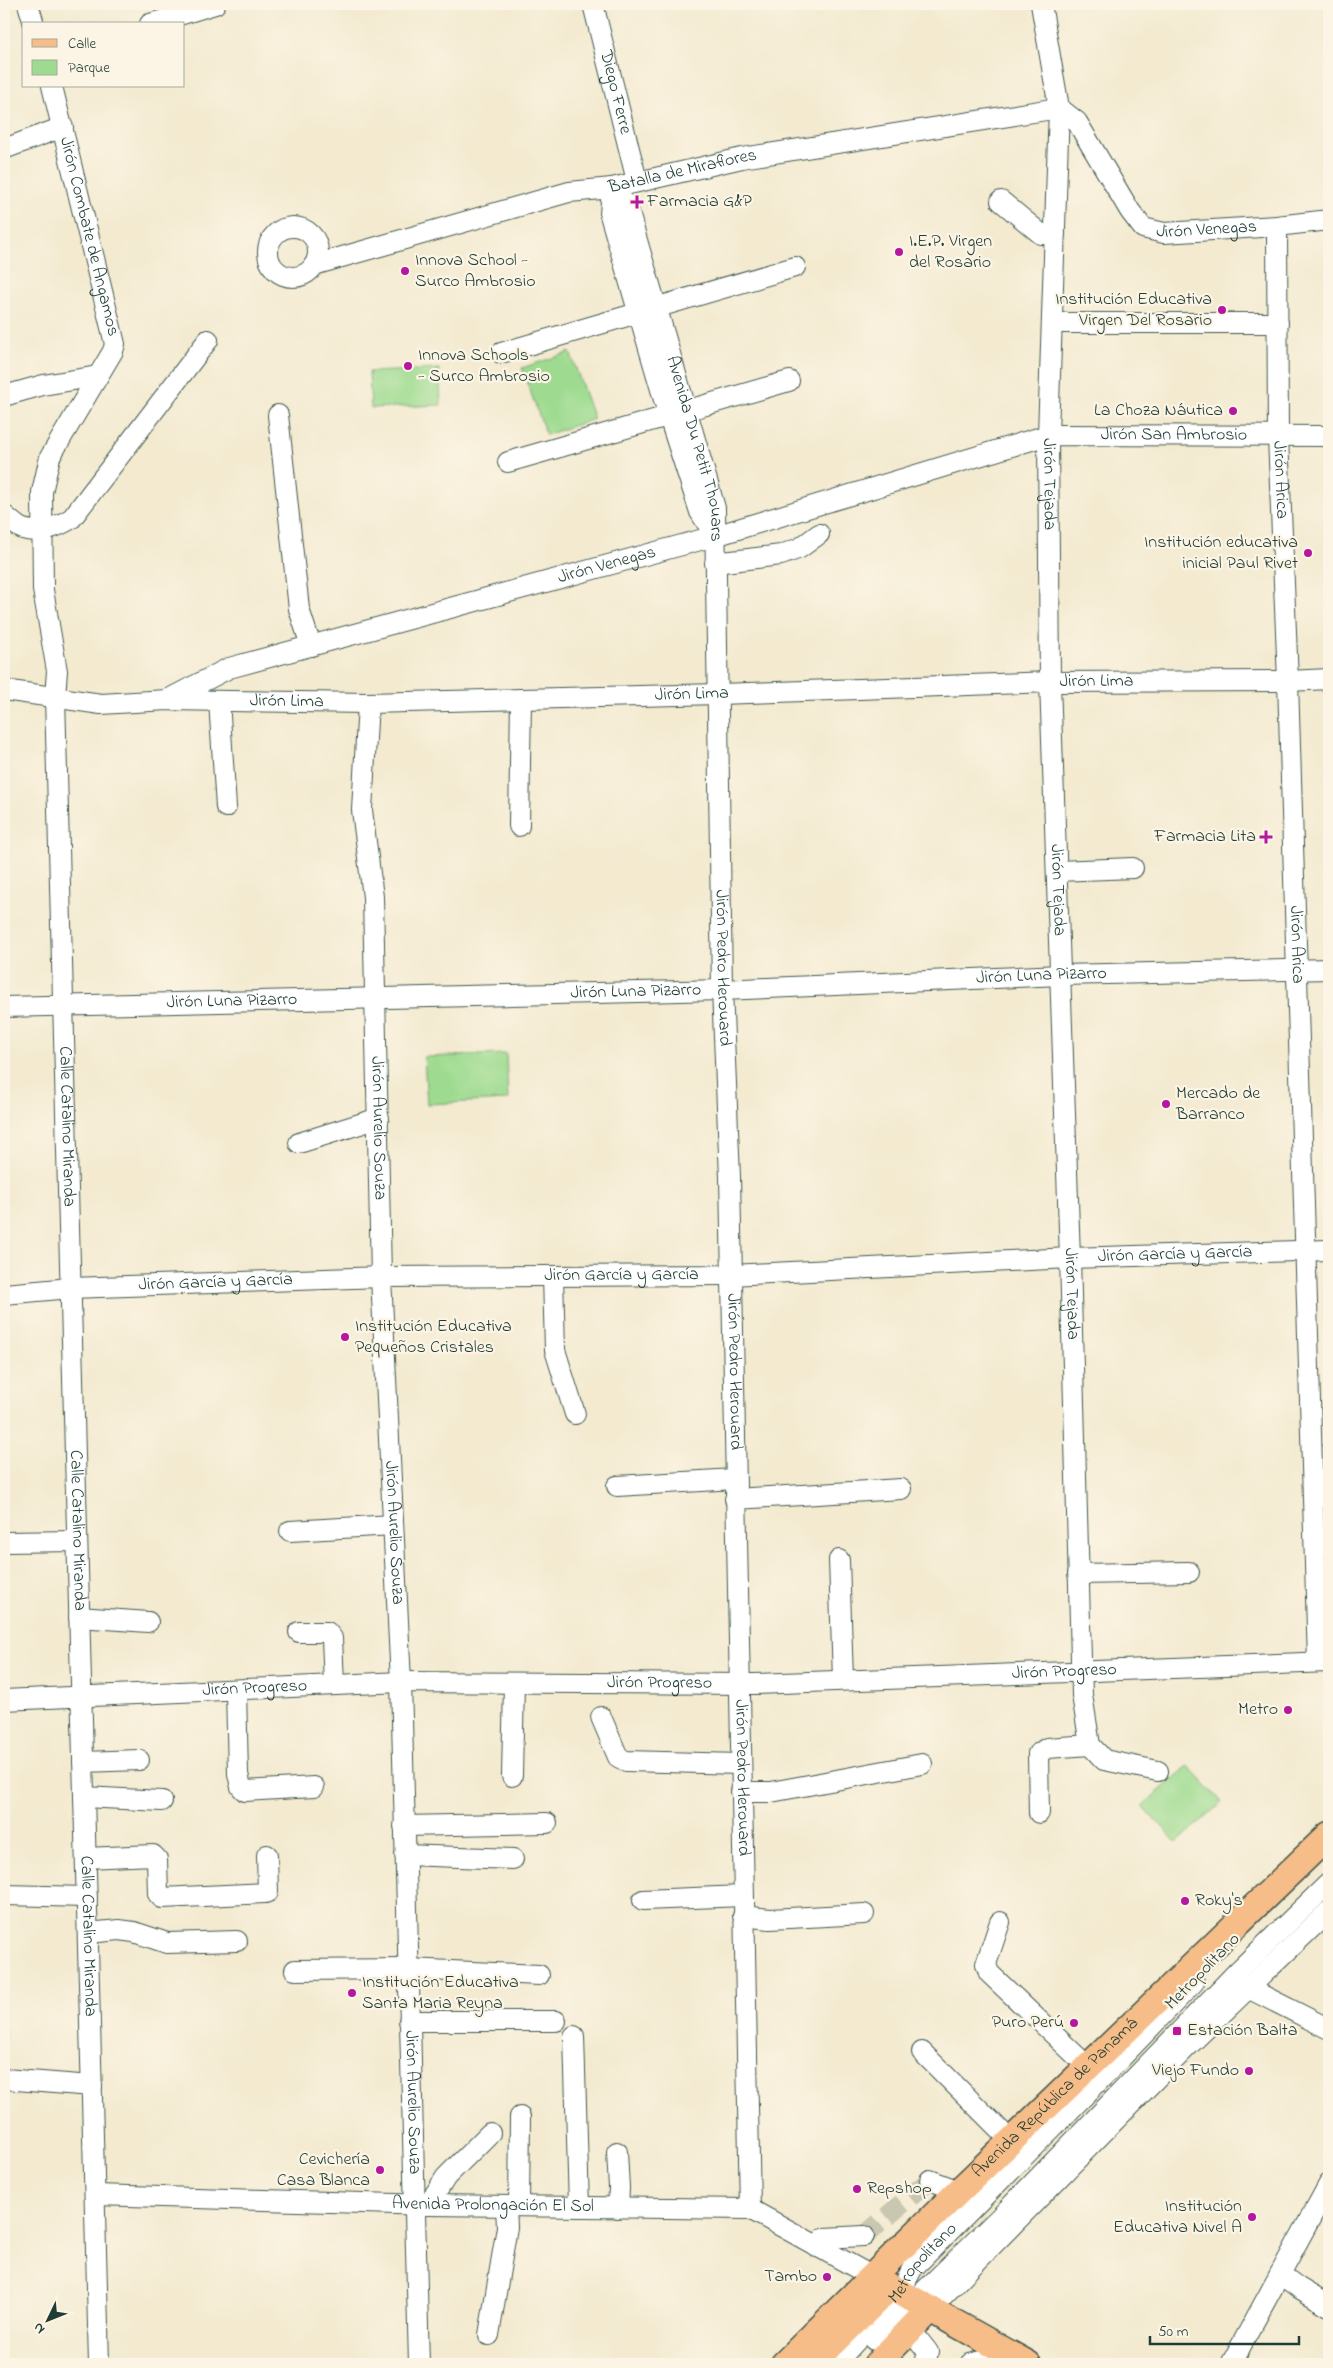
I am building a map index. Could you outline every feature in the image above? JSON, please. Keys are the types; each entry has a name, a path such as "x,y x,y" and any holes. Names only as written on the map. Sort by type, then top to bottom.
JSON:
{"main road":[{"name":"Avenida República de Panamá","path":"812,2364 894,2289 959,2191 1329,1835"},
{"name":"Avenida República de Panamá","path":"784,2364 894,2289"},
{"path":"877,2364 910,2329 894,2289"},
{"path":"894,2289 1019,2359"}],"street":[{"path":"28,4 33,22"},
{"path":"156,22 215,4"},
{"name":"Diego Ferre","path":"594,4 637,181"},
{"name":"Jirón Tejada","path":"1041,4 1059,108 1048,435 1050,682 1070,1258 1081,1670 1082,1695 1090,1746"},
{"name":"Jirón Combate de Angamos","path":"53,88 115,337 113,351 50,457 42,492 43,590 57,671 55,697"},
{"name":"Batalla de Miraflores","path":"314,266 569,192 612,188 742,158 1059,108"},
{"name":"Jirón Venegas","path":"1059,108 1077,122 1130,211 1143,228 1164,233 1277,226 1329,220"},
{"path":"4,149 63,127"},
{"name":"Avenida Du Petit Thouars","path":"612,188 627,206 647,310 678,414 715,508 715,536"},
{"path":"1001,202 1041,234 1055,234"},
{"name":"Jirón Arica","path":"1277,226 1278,437 1288,681 1304,1251 1321,1513 1324,1662"},
{"path":"501,354 795,267"},
{"path":"1052,323 1278,323"},
{"path":"4,515 22,529 42,529 58,526 72,518 208,340"},
{"path":"4,396 44,385 98,376"},
{"path":"508,462 789,381"},
{"path":"278,415 299,609 311,646"},
{"name":"Jirón Venegas","path":"166,700 229,668 715,536 1048,435"},
{"name":"Jirón San Ambrosio","path":"1048,435 1329,436"},
{"path":"716,562 781,555 800,548 819,534"},
{"name":"Jirón Pedro Herouard","path":"715,536 719,694 722,990 730,1177 750,2209"},
{"name":"Jirón Lima","path":"4,690 100,704 166,700 368,703 719,694 1050,682 1288,681 1329,679"},
{"name":"Calle Catalino Miranda","path":"55,697 99,2364"},
{"path":"519,826 521,699"},
{"path":"219,701 226,807"},
{"name":"Jirón Aurelio Souza","path":"368,703 362,810 374,897 381,1277 400,1682 409,2021 421,2205 419,2364"},
{"path":"1057,871 1133,868"},
{"name":"Jirón Luna Pizarro","path":"4,1007 376,996 722,990 1061,975 1329,968"},
{"path":"299,1143 378,1118"},
{"name":"Jirón García y García","path":"4,1294 70,1288 381,1277 731,1275 1070,1258 1329,1250"},
{"path":"553,1276 555,1350 574,1414"},
{"path":"616,1486 735,1489 748,1496 901,1489"},
{"path":"290,1531 393,1525"},
{"path":"4,1542 77,1541"},
{"path":"839,1560 843,1680"},
{"path":"1078,1574 1189,1572"},
{"path":"79,1617 148,1622"},
{"path":"299,1632 327,1632 332,1638 334,1686"},
{"name":"Jirón Progreso","path":"4,1700 400,1682 739,1684 1324,1662"},
{"path":"512,1776 514,1683"},
{"path":"236,1690 238,1774 241,1787 245,1791 314,1787"},
{"path":"601,1717 618,1757 626,1761 740,1764"},
{"path":"1039,1813 1038,1754 1047,1748 1090,1746 1104,1760 1158,1771"},
{"path":"83,1762 139,1760"},
{"path":"741,1792 771,1792 922,1764"},
{"path":"84,1797 162,1801"},
{"path":"404,1826 548,1823"},
{"name":"Metropolitano","path":"835,2364 912,2269 1097,2083 1239,1934 1329,1846"},
{"path":"86,1858 153,1855 157,1859 158,1894 162,1898 266,1893 268,1892 267,1855"},
{"path":"405,1855 513,1859"},
{"name":"Metropolitano","path":"852,2364 876,2338 894,2289 1008,2209 1237,1972 1329,1883"},
{"path":"4,1895 87,1897"},
{"path":"643,1900 743,1896"},
{"name":"Avenida República de Panamá","path":"894,2289 1187,2047 1329,1911"},
{"path":"743,1916 770,1919 864,1914"},
{"path":"1000,1922 986,1964 990,1973 1088,2067"},
{"path":"88,1932 119,1930 134,1932 167,1943 237,1941"},
{"path":"294,1970 408,1969 539,1975"},
{"path":"1248,1988 1329,2029"},
{"path":"409,2021 556,2021"},
{"path":"574,2036 579,2207"},
{"path":"922,2052 1011,2141"},
{"path":"4,2079 92,2086"},
{"path":"489,2335 506,2227 513,2206 520,2117"},
{"path":"421,2205 490,2133"},
{"path":"618,2152 618,2208"},
{"path":"930,2180 959,2191"},
{"path":"1231,2364 1329,2184"},
{"name":"Avenida Prolongación El Sol","path":"95,2195 421,2205 750,2209 894,2289"},
{"path":"817,2247 824,2238 864,2236 857,2246 894,2289"},
{"path":"1280,2274 1329,2306"},
{"path":"910,2329 928,2352 925,2364"},
{"path":"970,2364 1019,2359"}],"green space":[{"path":"570,352 594,419 546,435 522,368"},
{"path":"439,369 441,405 371,408 369,372"},
{"path":"506,1054 508,1100 427,1104 424,1057"},
{"path":"1188,1766 1222,1802 1177,1843 1142,1806"},
{"path":"4,1911 5,1911 4,2070"}],"tunnel":[{"path":"864,2236 930,2180"}],"place":[{"name":"Farmacia G&P","path":"637,202"},
{"name":"I.E.P. Virgen del Rosario","path":"899,252"},
{"name":"Innova School - Surco Ambrosio","path":"405,271"},
{"name":"Institución Educativa Virgen Del Rosario","path":"1222,310"},
{"name":"Innova Schools - Surco Ambrosio","path":"408,366"},
{"name":"La Choza Náutica","path":"1233,411"},
{"name":"Institución educativa inicial Paul Rivet","path":"1308,553"},
{"name":"Farmacia Lita","path":"1266,837"},
{"name":"Mercado de Barranco","path":"1166,1104"},
{"name":"Institución Educativa Pequeños Cristales","path":"345,1337"},
{"name":"Metro","path":"1288,1710"},
{"name":"Roky's","path":"1185,1901"},
{"name":"Institución Educativa Santa Maria Reyna","path":"352,1993"},
{"name":"Puro Perú","path":"1074,2023"},
{"name":"Estación Balta","path":"1177,2031"},
{"name":"Viejo Fundo","path":"1249,2071"},
{"name":"Cevichería Casa Blanca","path":"380,2170"},
{"name":"Repshop","path":"857,2189"},
{"name":"Institución Educativa Nivel A","path":"1252,2217"},
{"name":"Tambo","path":"827,2277"}]}
